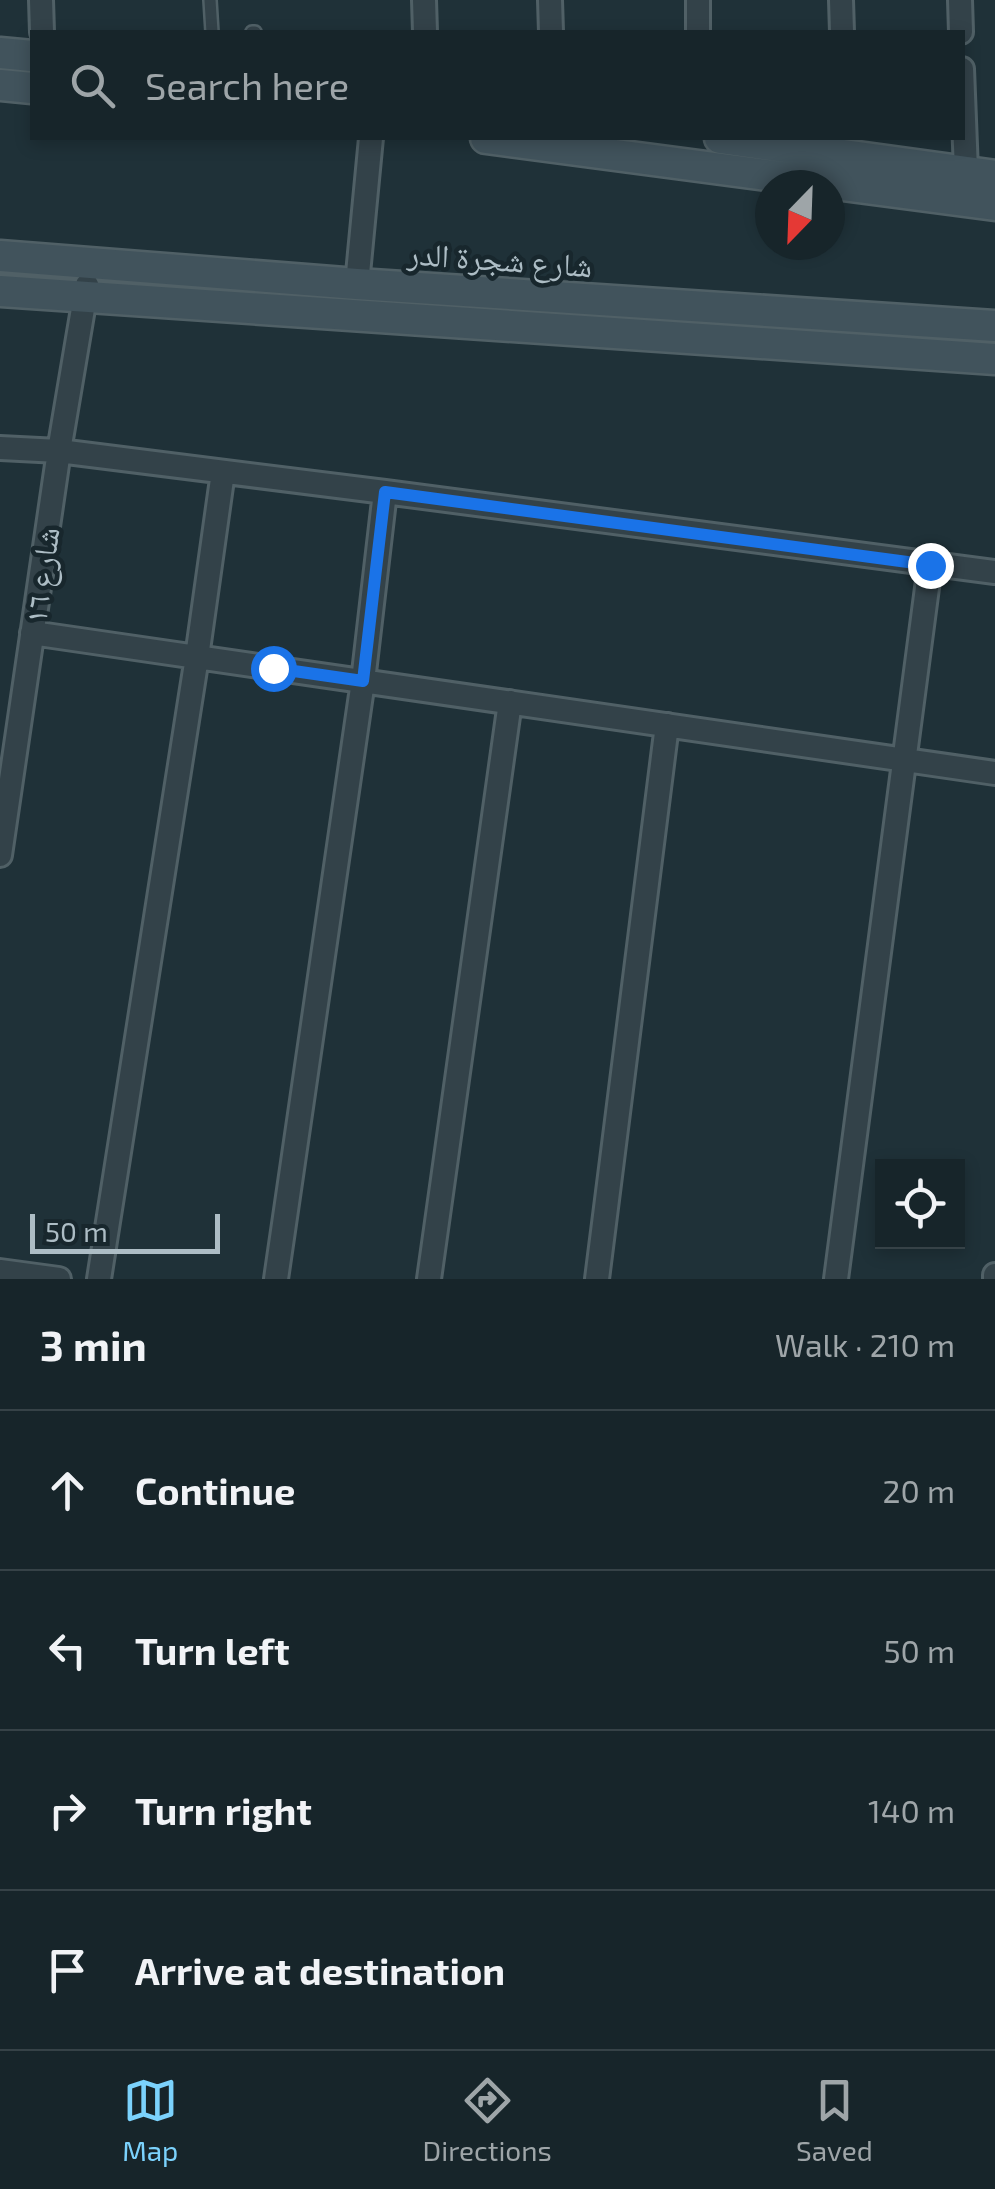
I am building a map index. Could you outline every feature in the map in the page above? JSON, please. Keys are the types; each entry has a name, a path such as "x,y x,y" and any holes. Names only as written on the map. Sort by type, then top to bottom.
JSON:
{"street":[{"path":"40,0 42,30"},
{"path":"424,0 425,30"},
{"path":"550,0 550,30"},
{"path":"698,0 698,30"},
{"path":"841,0 842,30"},
{"path":"960,0 961,30"},
{"path":"0,53 30,56"},
{"path":"0,85 30,88"},
{"path":"751,140 844,146 980,174 965,87"},
{"path":"356,284 371,140"},
{"path":"501,140 995,205"},
{"name":"شارع شجرة الدر","path":"0,256 995,326"},
{"name":"شارع ١٦","path":"0,855 59,451 92,263"},
{"name":"شارع شجرة الدر","path":"0,291 995,359"},
{"path":"0,448 59,451 995,572"},
{"path":"100,1279 223,472"},
{"path":"276,1279 363,681 385,492"},
{"path":"836,1279 930,565"},
{"path":"32,633 995,773"},
{"path":"429,1279 510,702"},
{"path":"597,1279 667,725"},
{"path":"0,1271 59,1279"}],"lane":[{"path":"210,0 212,30"}],"route":[{"path":"273,668 363,681 385,492 930,565"}]}
